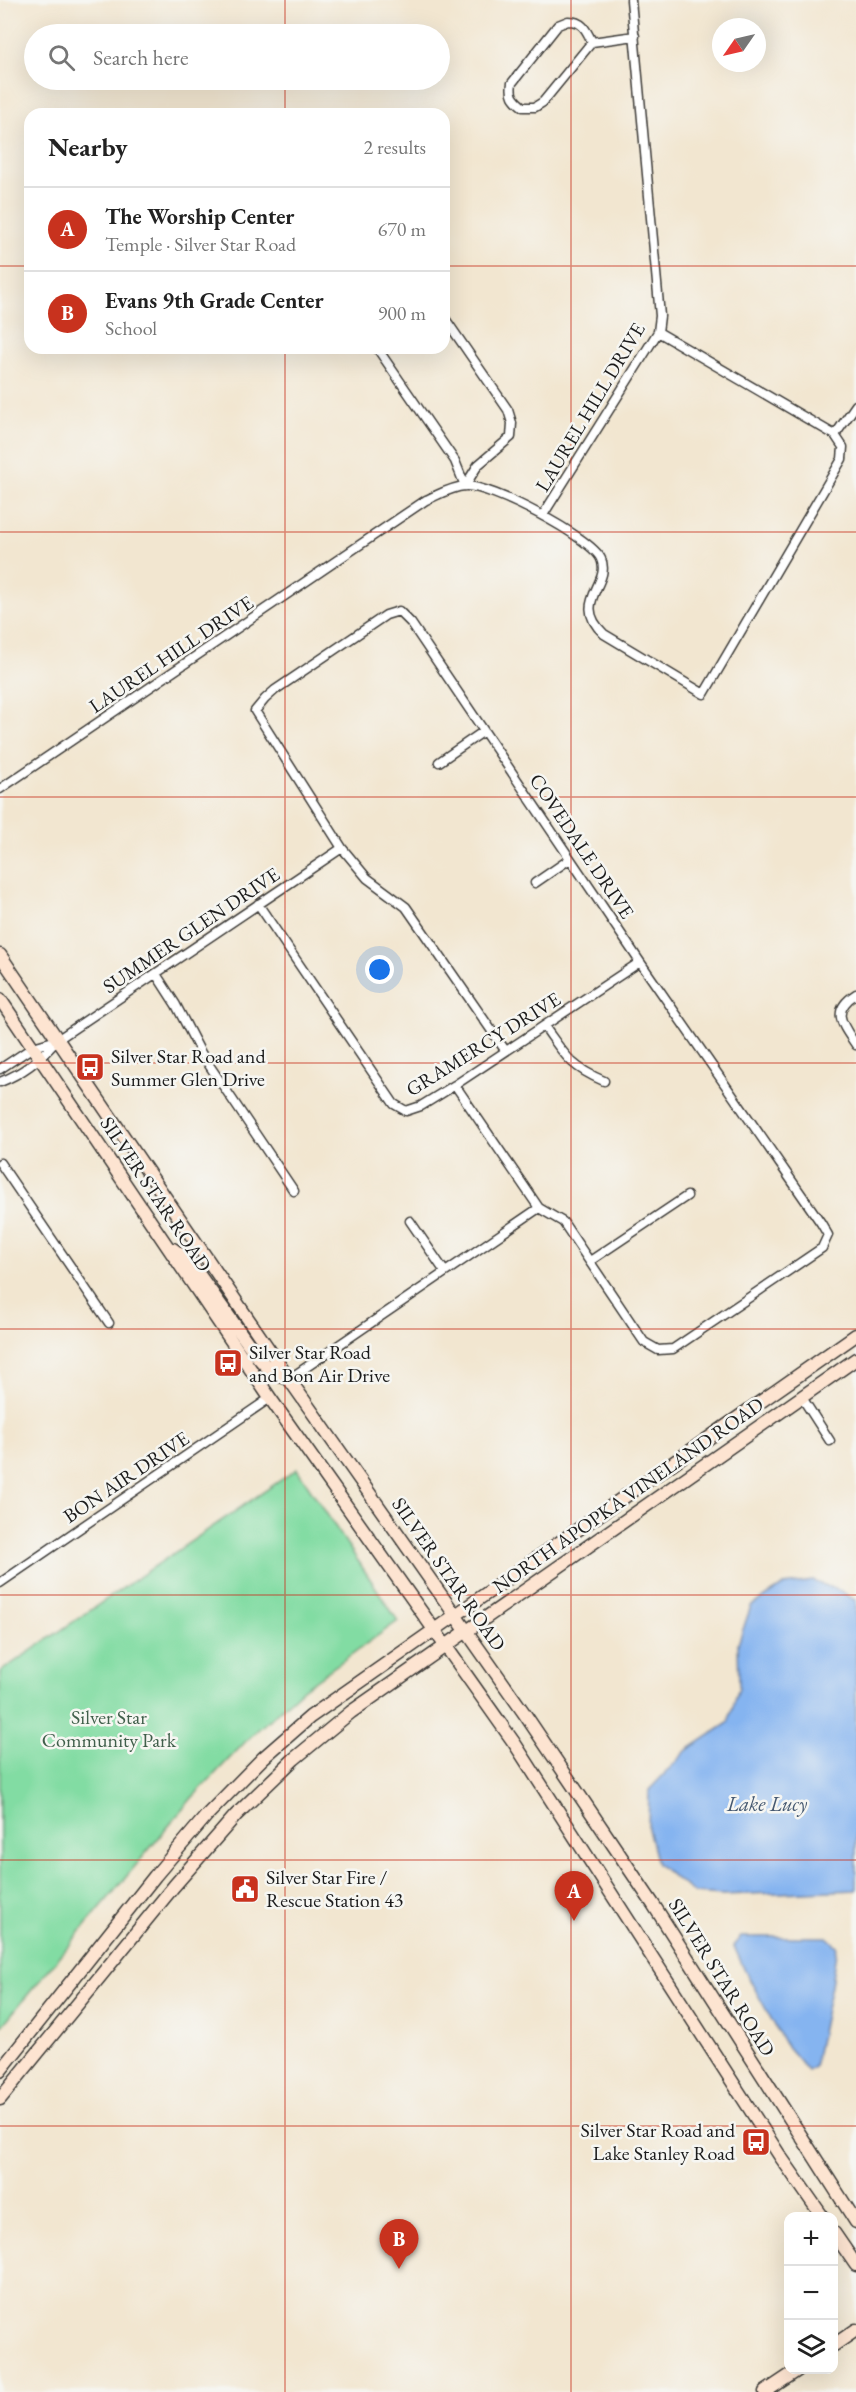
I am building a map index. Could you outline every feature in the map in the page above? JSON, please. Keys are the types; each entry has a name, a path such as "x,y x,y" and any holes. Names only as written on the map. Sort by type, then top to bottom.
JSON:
{"main road":[{"name":"SILVER STAR ROAD","path":"0,955 289,1379 468,1632 653,1904 856,2222"},
{"name":"SILVER STAR ROAD","path":"0,999 270,1398 515,1744 780,2156 819,2212"},
{"path":"165,1243 190,1262 257,1356 272,1373 289,1379"},
{"name":"NORTH APOPKA VINELAND ROAD","path":"0,2071 155,1876 223,1799 263,1758 310,1718 856,1335"},
{"name":"NORTH APOPKA VINELAND ROAD","path":"1,2095 174,1886 236,1815 294,1759 351,1712 856,1359"},
{"path":"838,2239 856,2265"},
{"path":"838,2342 856,2330"},
{"path":"765,2392 792,2374"}],"street":[{"name":"LAUREL HILL DRIVE","path":"0,789 420,504 446,491 465,486 482,488 543,515 658,332 660,316 631,0"},
{"path":"592,42 586,28 576,21 558,25 512,83 510,94 514,100 523,107 535,107 543,102 592,42 634,36"},
{"path":"450,326 508,410 512,423 511,437 478,465 465,486"},
{"path":"543,515 594,549 601,560 603,572 591,596 591,615 596,626 604,634 704,694 842,459 843,447 835,435 658,332"},
{"path":"381,354 455,461 465,486"},
{"path":"835,435 856,405"},
{"name":"COVEDALE DRIVE","path":"342,848 255,711 275,690 386,615 399,611 411,623 828,1235 822,1248 673,1349 658,1350 644,1342 590,1261"},
{"path":"439,762 484,731"},
{"path":"342,848 367,878 406,907 506,1050"},
{"name":"SUMMER GLEN DRIVE","path":"57,1040 342,848"},
{"path":"535,883 570,859"},
{"name":"GRAMERCY DRIVE","path":"258,904 394,1104 406,1111 422,1106 455,1085 640,962"},
{"path":"156,974 176,1005 201,1053 294,1191"},
{"path":"856,993 845,1001 840,1010 842,1024 856,1045"},
{"path":"544,1026 569,1060 582,1072 604,1081"},
{"path":"0,1069 33,1047 57,1040"},
{"path":"0,1082 41,1059 57,1040"},
{"path":"455,1085 539,1208 563,1222 590,1261 687,1196"},
{"path":"0,1163 109,1323"},
{"path":"289,1379 539,1208"},
{"path":"410,1221 445,1272"},
{"path":"801,1396 830,1441"},
{"name":"BON AIR DRIVE","path":"0,1583 270,1398"}],"green space":[{"name":"Silver Star Community Park","path":"297,1469 398,1621 303,1689 250,1737 192,1798 0,2028 0,1672"}],"water":[{"name":"Lake Lucy","path":"813,1581 841,1591 856,1601 856,1890 723,1895 694,1893 657,1864 648,1829 649,1790 687,1750 728,1723 739,1687 738,1644 751,1606 784,1585"},
{"path":"741,1937 827,1937 837,1946 814,2067 808,2071 785,2044 745,1971 734,1946"}],"place":[{"name":"Silver Star Road and Summer Glen Drive","path":"90,1067"},
{"name":"Silver Star Road and Bon Air Drive","path":"228,1363"},
{"name":"Silver Star Fire / Rescue Station 43","path":"245,1889"},
{"name":"The Worship Center","path":"574,1921"},
{"name":"Silver Star Road and Lake Stanley Road","path":"756,2142"},
{"name":"Evans 9th Grade Center","path":"399,2269"}]}
